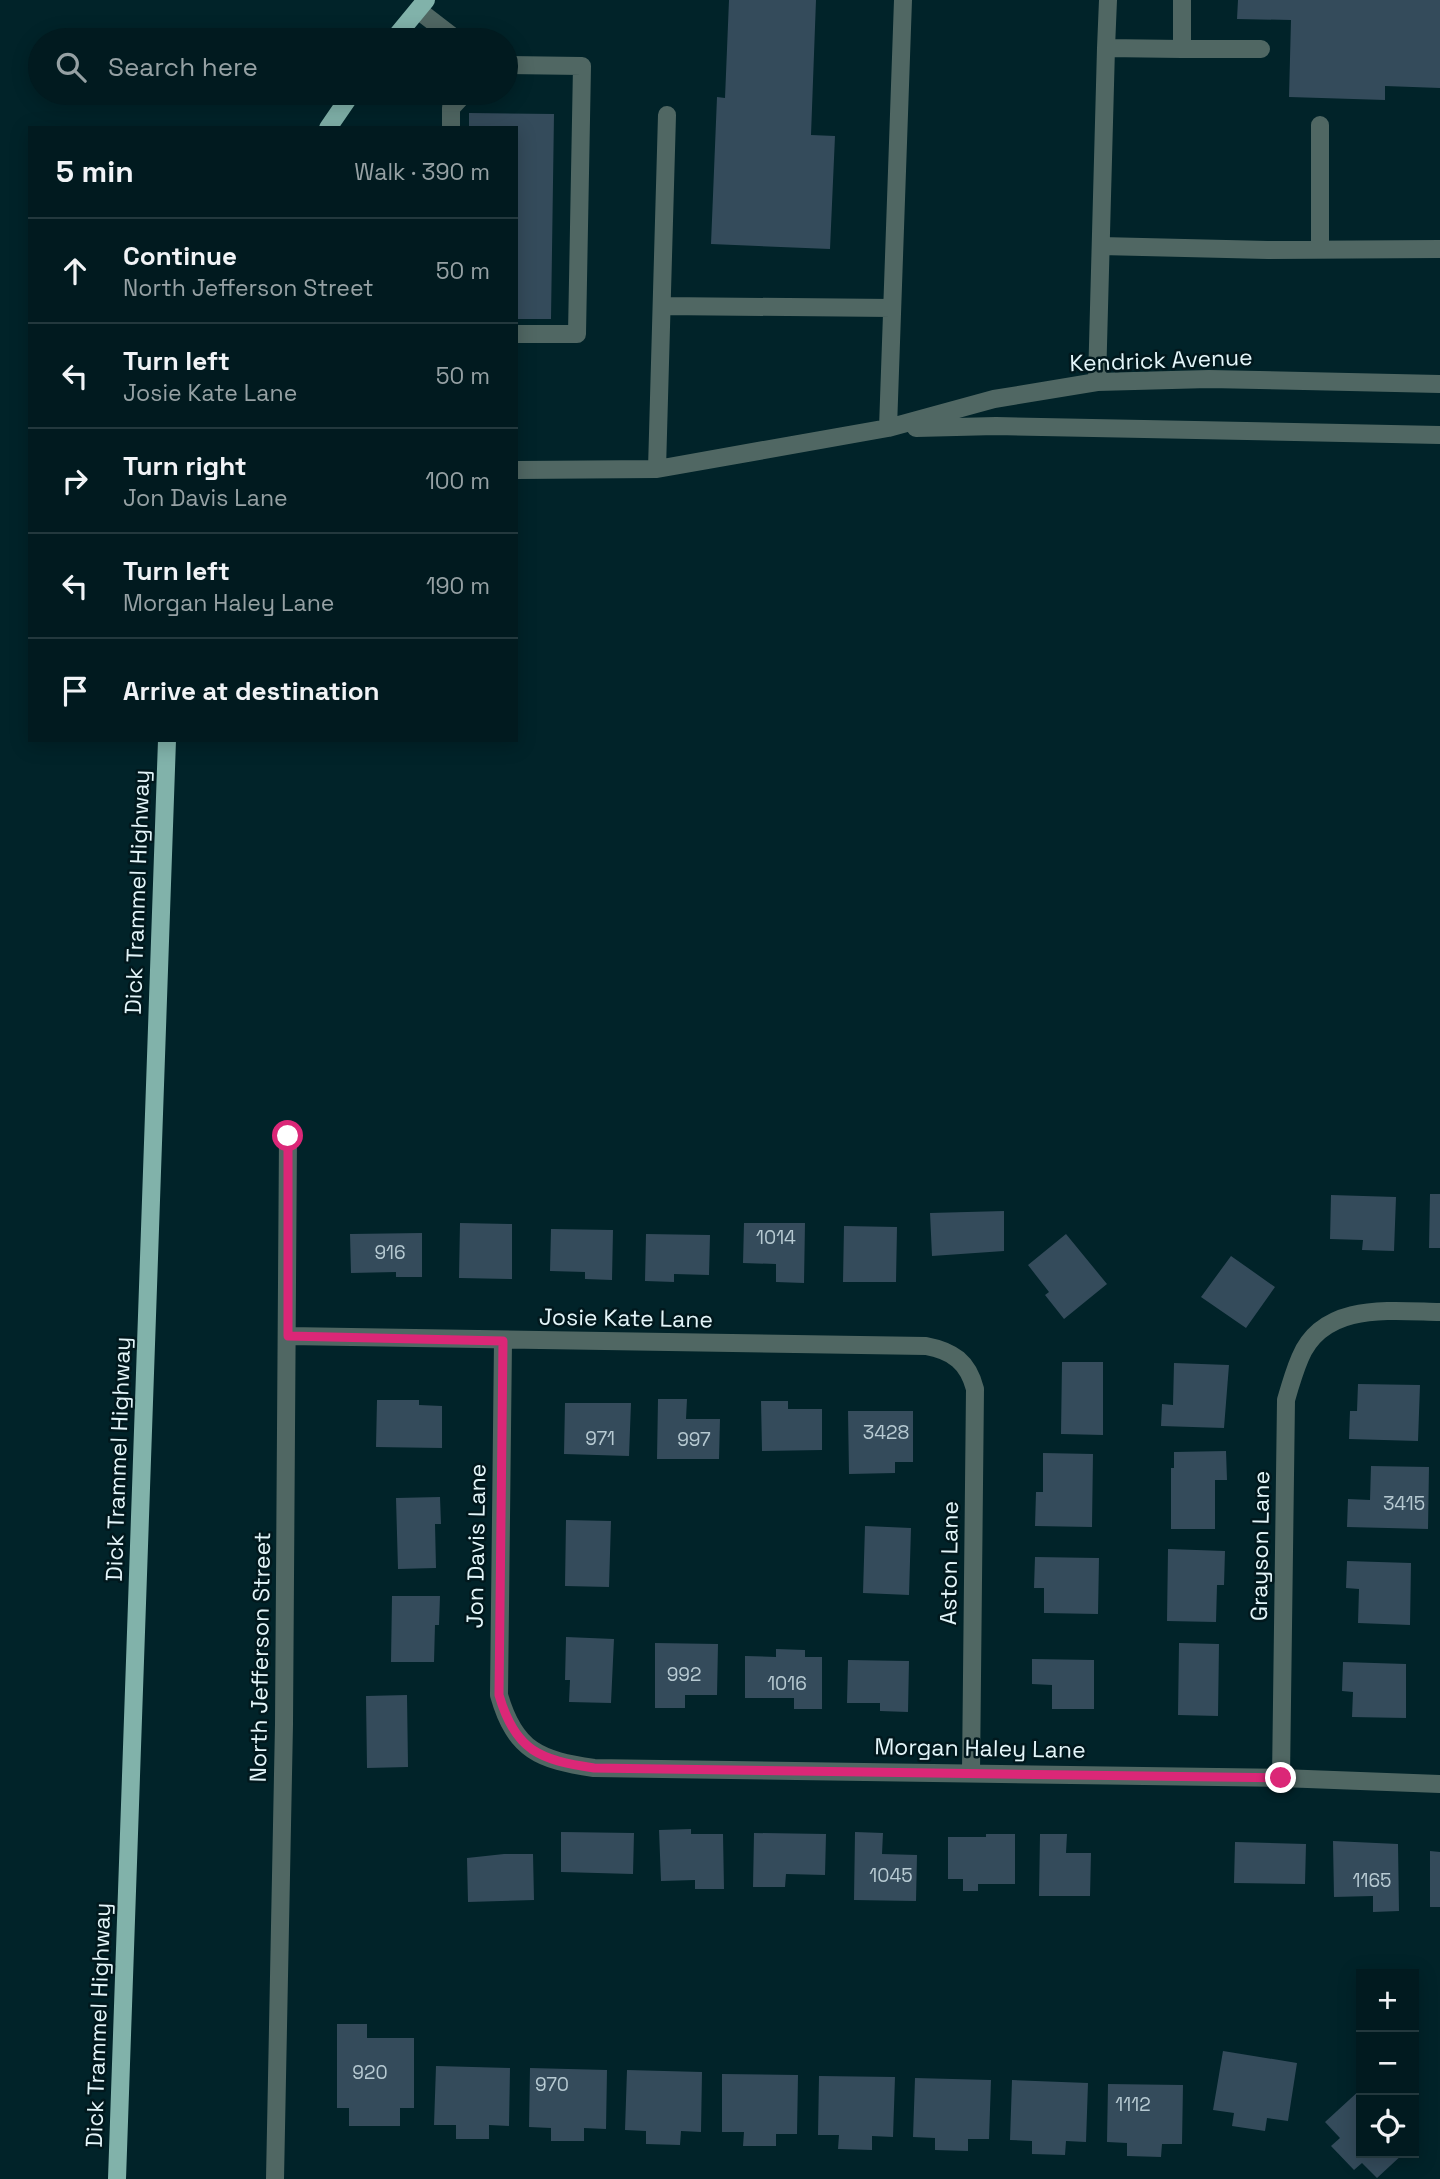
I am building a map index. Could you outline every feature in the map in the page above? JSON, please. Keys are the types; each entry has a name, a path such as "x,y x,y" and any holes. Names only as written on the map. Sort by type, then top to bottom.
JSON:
{"main road":[{"path":"403,28 422,5"},
{"path":"329,126 344,105"},
{"name":"Dick Trammel Highway","path":"117,2179 167,742"}],"street":[{"path":"888,428 903,0"},
{"path":"1097,382 1108,0"},
{"path":"1181,49 1182,0"},
{"path":"422,5 445,28"},
{"path":"1106,48 1261,49"},
{"path":"518,65 582,66 577,334 518,334"},
{"path":"451,126 451,108 454,105"},
{"path":"657,469 667,115"},
{"path":"1320,125 1320,249"},
{"path":"1101,246 1440,249"},
{"path":"662,306 892,308"},
{"name":"Kendrick Avenue","path":"518,470 657,469 888,428 994,399 1097,382 1209,379 1440,384"},
{"name":"Kendrick Avenue","path":"888,428 996,426 1440,435"},
{"name":"North Jefferson Street","path":"275,2179 288,1336 288,1136"},
{"name":"Grayson Lane","path":"1281,1778 1286,1400 1300,1355 1324,1325 1360,1312 1440,1312"},
{"name":"Josie Kate Lane","path":"288,1336 926,1346 945,1350 960,1359"},
{"name":"Jon Davis Lane","path":"503,1341 499,1695 507,1723 525,1745"},
{"name":"Aston Lane","path":"960,1359 971,1372 975,1389 971,1772"},
{"name":"Morgan Haley Lane","path":"525,1745 555,1762 594,1768 971,1772 1440,1784"}],"building":[{"path":"729,0 816,0 811,135 835,136 830,249 711,244 717,97 725,98"},
{"path":"1238,0 1440,0 1440,88 1385,86 1385,100 1289,97 1291,20 1237,19"},
{"path":"469,113 554,114 551,319 518,319 518,126 469,126"},
{"path":"1430,1194 1440,1194 1440,1248 1429,1248"},
{"path":"1331,1195 1396,1197 1394,1251 1362,1250 1363,1240 1330,1239"},
{"path":"1004,1211 1004,1251 932,1256 930,1213"},
{"path":"460,1223 512,1224 512,1279 459,1278"},
{"path":"744,1223 805,1223 804,1283 776,1282 776,1264 743,1263"},
{"path":"844,1226 897,1227 896,1282 843,1282"},
{"path":"551,1229 613,1230 612,1280 585,1279 585,1272 550,1271"},
{"path":"422,1233 422,1277 396,1277 396,1272 351,1273 350,1234"},
{"path":"646,1234 710,1235 709,1275 674,1274 674,1282 645,1281"},
{"path":"1066,1234 1107,1284 1064,1319 1045,1295 1049,1292 1028,1265"},
{"path":"1231,1256 1275,1287 1246,1328 1201,1297"},
{"path":"1062,1362 1103,1362 1103,1435 1061,1434"},
{"path":"1174,1363 1229,1365 1224,1428 1161,1426 1162,1404 1173,1405"},
{"path":"1358,1384 1420,1385 1418,1441 1349,1439 1350,1411 1357,1411"},
{"path":"658,1399 687,1399 686,1419 720,1419 719,1459 657,1459"},
{"path":"377,1400 419,1400 419,1405 442,1406 442,1448 376,1447"},
{"path":"761,1401 788,1401 788,1409 822,1409 822,1450 762,1451"},
{"path":"565,1403 631,1403 629,1456 564,1454"},
{"path":"848,1411 913,1411 913,1462 895,1462 895,1473 849,1474"},
{"path":"1226,1451 1227,1480 1215,1480 1215,1529 1171,1529 1171,1468 1174,1468 1174,1452"},
{"path":"1043,1453 1093,1454 1092,1527 1035,1526 1036,1492 1043,1492"},
{"path":"1371,1466 1429,1467 1428,1529 1347,1527 1348,1499 1370,1500"},
{"path":"440,1497 441,1524 435,1524 436,1568 398,1569 396,1498"},
{"path":"566,1520 611,1521 609,1587 565,1586"},
{"path":"865,1526 911,1528 909,1595 863,1593"},
{"path":"1168,1549 1225,1551 1224,1585 1217,1585 1216,1622 1167,1621"},
{"path":"1035,1557 1099,1558 1098,1614 1044,1613 1044,1588 1034,1588"},
{"path":"1347,1561 1411,1563 1410,1625 1358,1623 1359,1589 1346,1588"},
{"path":"392,1596 440,1596 439,1625 435,1625 434,1662 391,1662"},
{"path":"566,1637 614,1639 611,1703 569,1702 570,1680 565,1680"},
{"path":"655,1643 718,1644 717,1695 685,1695 685,1708 655,1708"},
{"path":"1179,1643 1219,1644 1218,1716 1178,1715"},
{"path":"776,1649 805,1650 805,1657 822,1657 822,1709 794,1709 794,1698 745,1698 745,1656 776,1657"},
{"path":"1032,1659 1094,1660 1094,1709 1052,1709 1052,1685 1032,1684"},
{"path":"848,1660 909,1661 908,1712 880,1711 880,1703 847,1703"},
{"path":"1343,1662 1406,1664 1406,1718 1352,1717 1353,1692 1342,1691"},
{"path":"407,1695 408,1767 367,1768 366,1696"},
{"path":"691,1829 691,1834 723,1834 724,1889 695,1889 695,1880 661,1881 659,1830"},
{"path":"561,1832 634,1833 633,1874 561,1872"},
{"path":"855,1832 883,1833 882,1854 917,1855 916,1901 854,1900"},
{"path":"754,1833 826,1834 825,1875 786,1874 785,1887 753,1887"},
{"path":"986,1834 1015,1834 1015,1884 978,1884 978,1891 963,1891 963,1879 948,1879 948,1837 986,1837"},
{"path":"1040,1834 1067,1834 1066,1853 1091,1853 1090,1896 1039,1896"},
{"path":"1333,1841 1398,1844 1399,1911 1373,1912 1373,1896 1334,1897"},
{"path":"1235,1842 1306,1844 1305,1884 1234,1883"},
{"path":"1430,1851 1440,1852 1440,1907 1430,1907"},
{"path":"533,1854 534,1900 468,1902 467,1858"},
{"path":"337,2024 367,2024 367,2038 414,2038 414,2108 400,2108 400,2126 349,2126 349,2108 337,2108"},
{"path":"1223,2051 1297,2063 1288,2121 1267,2118 1265,2131 1232,2126 1234,2113 1213,2110"},
{"path":"436,2066 510,2068 509,2126 489,2125 489,2139 456,2139 456,2125 434,2125"},
{"path":"530,2068 607,2070 606,2129 584,2128 584,2141 551,2141 551,2128 529,2127"},
{"path":"627,2070 702,2072 701,2132 681,2131 680,2145 646,2144 646,2131 625,2130"},
{"path":"722,2074 798,2075 797,2134 776,2134 776,2146 743,2146 744,2132 722,2132"},
{"path":"819,2076 895,2077 893,2137 872,2136 872,2150 838,2149 839,2135 818,2135"},
{"path":"915,2078 991,2080 989,2139 968,2139 968,2151 935,2150 935,2138 913,2137"},
{"path":"1012,2080 1088,2083 1086,2142 1066,2141 1065,2155 1032,2154 1032,2141 1010,2140"},
{"path":"1108,2084 1183,2085 1182,2144 1162,2144 1161,2157 1127,2156 1127,2143 1107,2142"},
{"path":"1356,2094 1356,2158 1399,2158 1377,2178 1362,2163 1354,2170 1331,2146 1340,2138 1325,2122"}],"route":[{"path":"288,1136 288,1336 503,1341 499,1695 507,1723 525,1745 555,1762 594,1768 1281,1778"}]}
